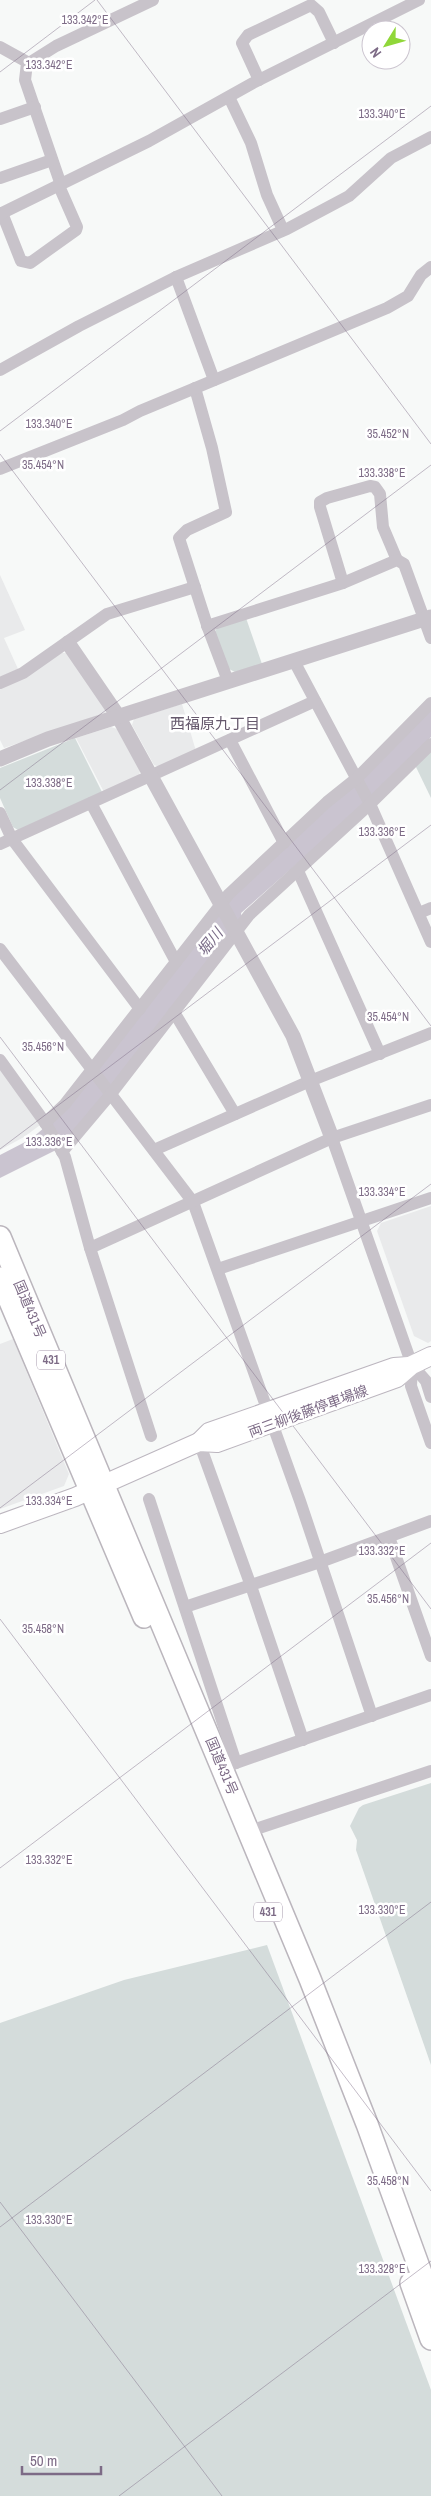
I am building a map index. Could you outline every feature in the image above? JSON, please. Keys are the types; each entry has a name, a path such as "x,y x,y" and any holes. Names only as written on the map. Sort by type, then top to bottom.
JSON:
{"highway":[{"name":"国道431号","path":"0,1237 97,1487 355,2128 431,2339"},
{"name":"国道431号","path":"0,1278 97,1487 230,1765 250,1831 367,2124 431,2300"}],"main road":[{"name":"両三柳後藤停車場線","path":"0,1524 97,1487 199,1442 217,1443 270,1417 397,1378 412,1365 431,1356"}],"street":[{"path":"27,63 134,4 153,0"},
{"path":"27,63 25,80 60,186 77,227 76,230 30,263 21,260 1,214 60,186 149,141 259,80 419,0"},
{"path":"259,80 243,48 243,39 248,35 311,5 318,12 334,43"},
{"path":"0,47 27,63"},
{"path":"229,97 251,144 266,195 283,230"},
{"path":"0,118 34,107"},
{"path":"0,370 79,326 176,277 283,230 349,196 392,158 431,137"},
{"path":"0,178 52,160"},
{"path":"0,469 123,420 400,302 408,296 421,275 431,268"},
{"path":"176,277 214,380"},
{"path":"195,388 226,508 224,513 180,535 179,538 207,626 228,681"},
{"path":"343,583 320,502 327,498 370,486 374,487 380,494 383,527 397,560 404,564 427,618 431,638"},
{"path":"207,626 343,583 397,560"},
{"path":"0,683 23,672 68,643 107,614 195,587"},
{"path":"0,759 48,739 427,618"},
{"path":"68,643 118,716 222,903 293,1036 332,1138 412,1365 426,1381 431,1397"},
{"path":"294,661 370,804 431,942"},
{"path":"6,842 315,701"},
{"path":"46,1123 65,1104 222,903 327,802 357,778 431,703"},
{"path":"230,740 284,843"},
{"path":"62,1150 110,1095 237,933 249,915 370,804 431,744"},
{"path":"91,803 176,962"},
{"path":"0,814 6,842 140,1009"},
{"path":"298,871 380,1054"},
{"path":"419,914 431,908"},
{"path":"0,949 193,1202 270,1417 372,1716"},
{"path":"174,1012 235,1114"},
{"path":"154,1150 310,1081 431,1033"},
{"path":"0,1060 46,1123 62,1150 90,1248 150,1436"},
{"path":"90,1248 332,1138 431,1105"},
{"path":"218,1269 431,1198"},
{"path":"412,1365 411,1386 431,1443"},
{"path":"199,1442 251,1586 303,1740"},
{"path":"150,1498 185,1607 230,1765 431,1695"},
{"path":"185,1607 320,1562 431,1521"},
{"path":"389,1536 431,1656"},
{"path":"250,1831 431,1771"}],"shaded area":[{"path":"0,575 25,630 4,638 18,669 0,677"},
{"path":"246,618 262,664 235,672 229,669 214,633 218,627"},
{"path":"62,653 69,653 107,708 105,713 4,748 0,740 0,688"},
{"path":"182,704 196,751 160,767 154,765 132,725 134,719"},
{"path":"111,727 117,729 140,771 139,776 104,792 76,738"},
{"path":"75,738 102,792 18,830 13,827 0,798 0,768"},
{"path":"431,749 431,798 415,765"},
{"path":"0,1068 40,1125 24,1137 0,1150"},
{"path":"431,1206 431,1341 428,1343 414,1336 377,1231 381,1223"},
{"path":"13,1339 69,1474 64,1486 0,1509 0,1344"},
{"path":"431,1783 431,2065 356,1850 357,1840 350,1826 359,1808 363,1805"},
{"path":"267,1945 431,2390 431,2496 0,2496 0,2023 124,1980"}],"water":[{"name":"堀川","path":"431,710 431,737 359,809 241,913 242,919 64,1146 0,1178 0,1155 31,1139 52,1121 231,897"}],"district":[{"name":"西福原九丁目","path":"215,724"}]}
